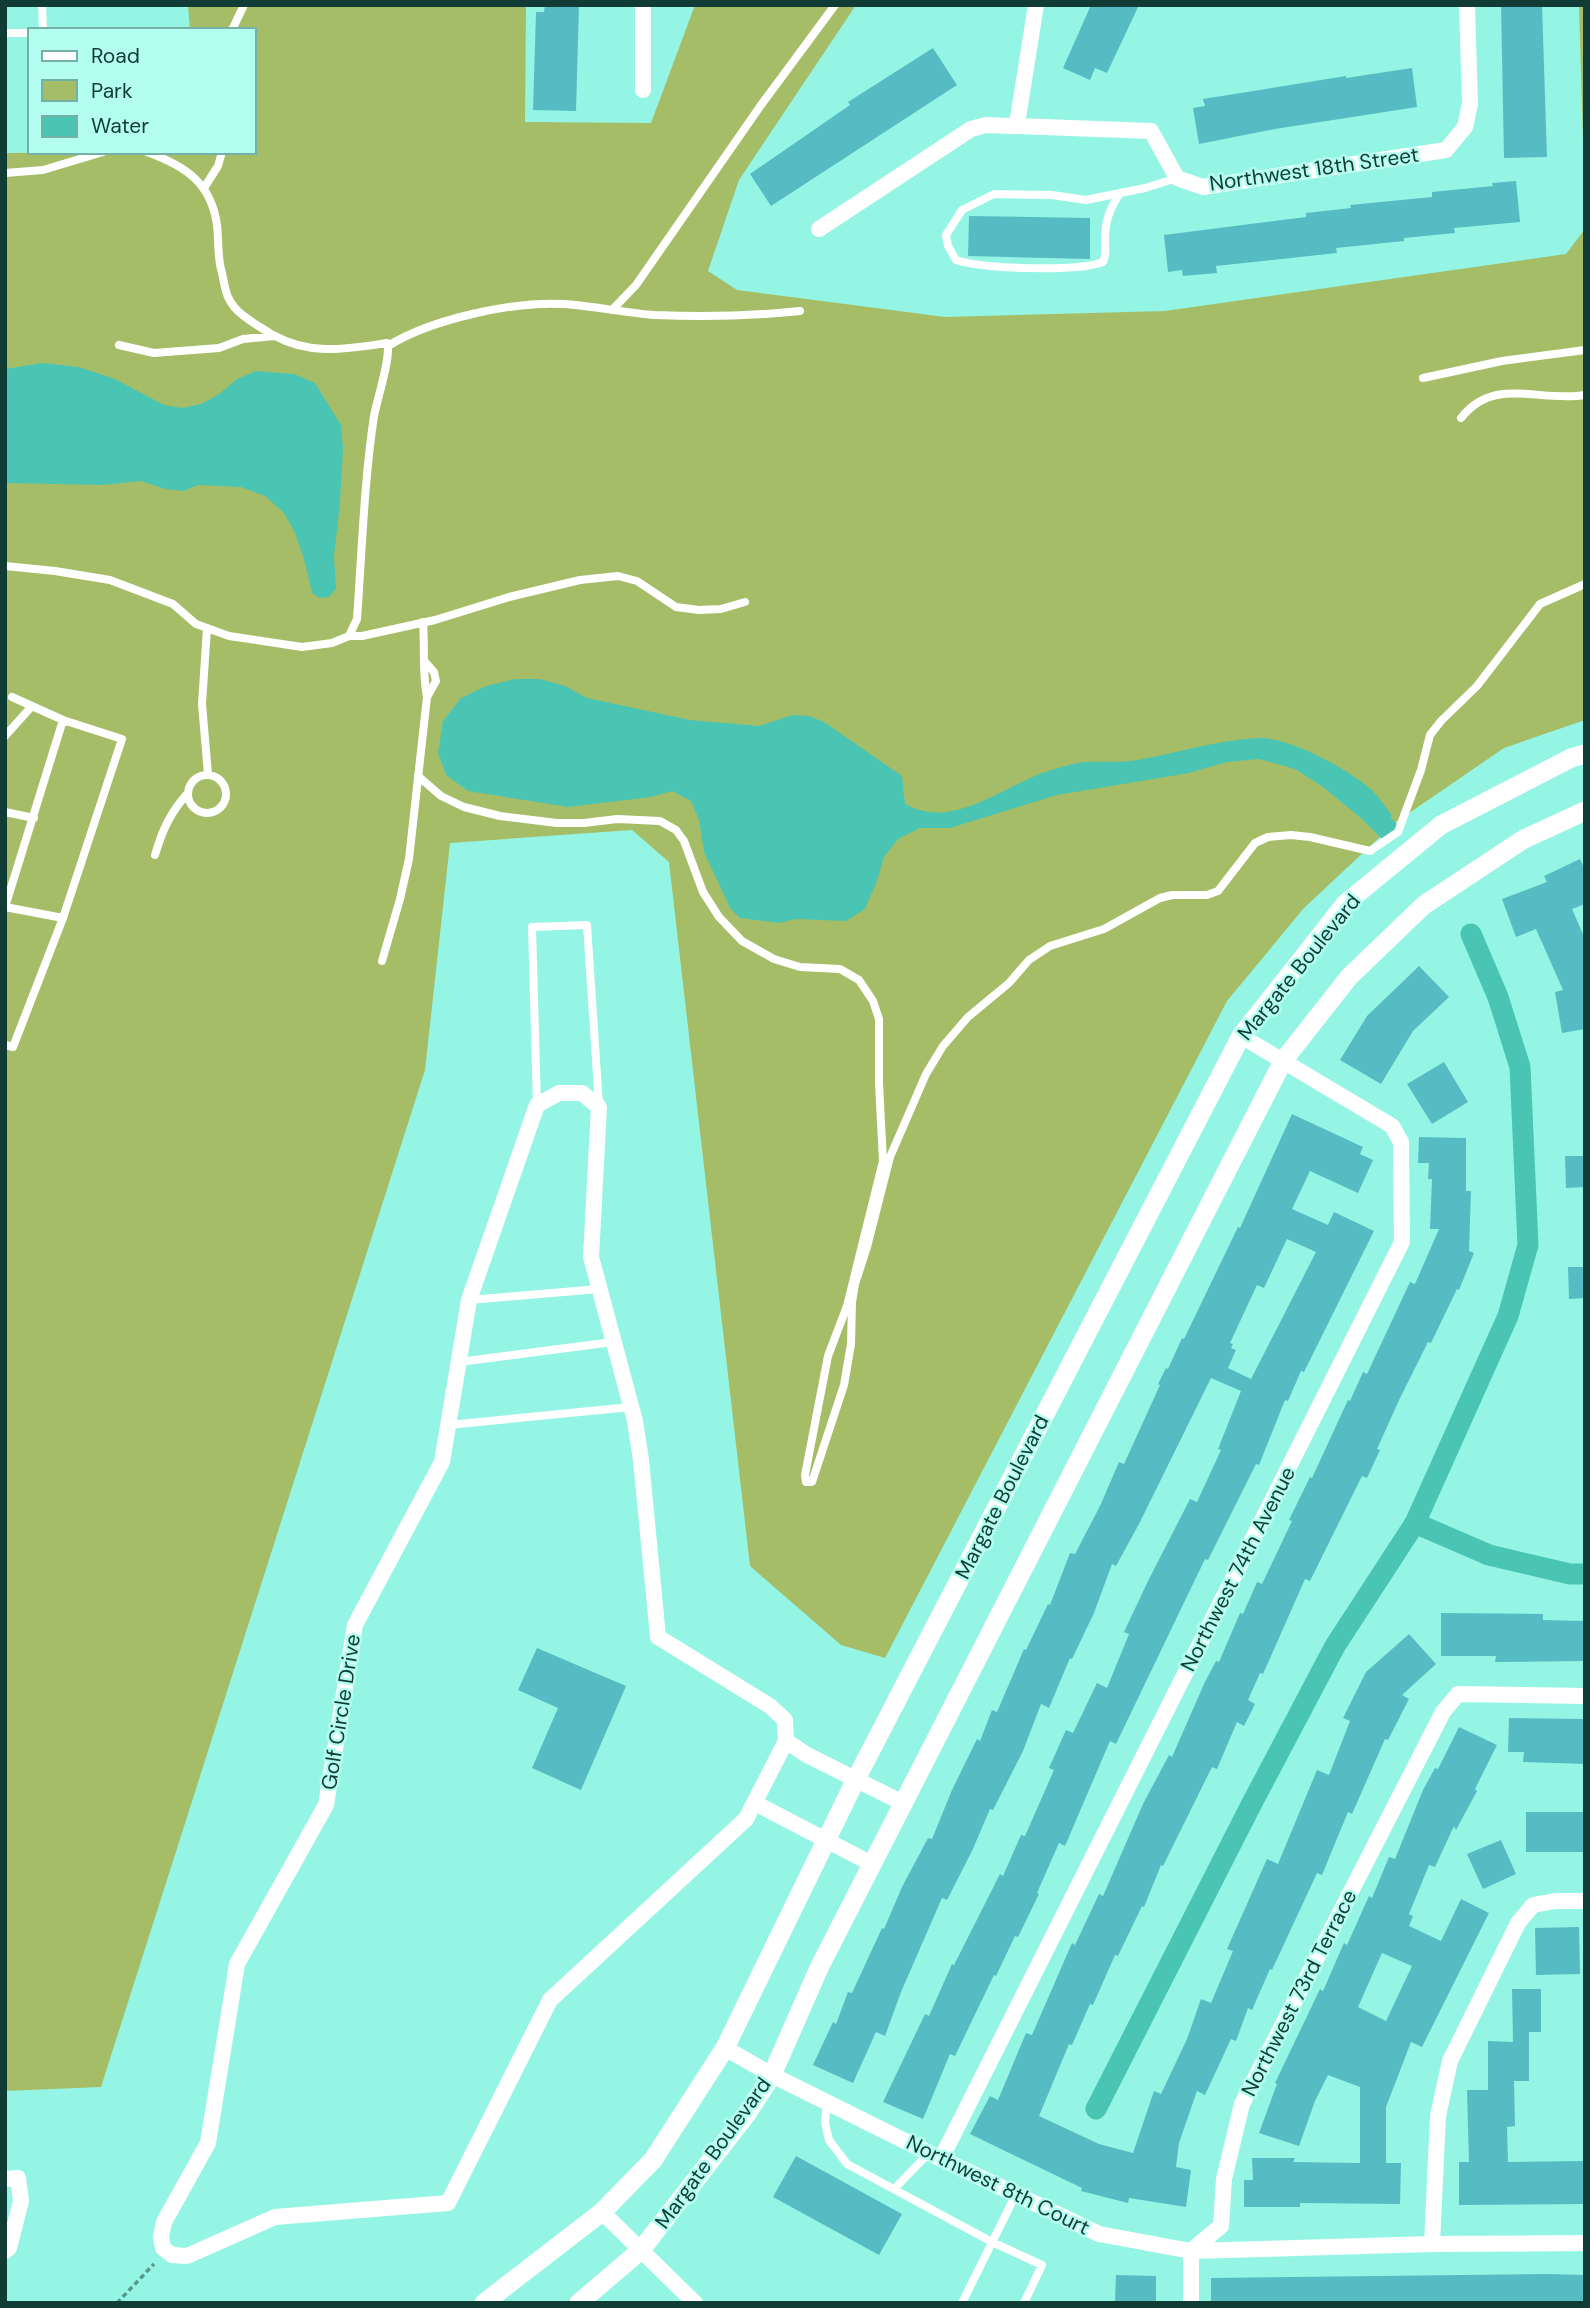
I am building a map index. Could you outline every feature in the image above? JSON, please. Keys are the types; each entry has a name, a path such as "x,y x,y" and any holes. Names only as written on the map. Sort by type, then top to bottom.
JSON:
{"street":[{"path":"643,5 643,90"},
{"path":"1017,124 1036,5"},
{"name":"Northwest 18th Street","path":"820,229 971,129 986,125 1017,124 1151,131 1177,178 1203,187 1446,150 1465,127 1470,104 1467,5"},
{"name":"Margate Boulevard","path":"484,2303 602,2212 653,2160 725,2048 825,1839 1241,1035 1346,903 1440,825 1571,758 1585,754"},
{"name":"Margate Boulevard","path":"579,2303 641,2250 746,2115 772,2075 813,1980 1283,1060 1349,977 1424,905 1524,839 1585,811"},
{"name":"Northwest 74th Avenue","path":"935,2156 1402,1242 1401,1142 1392,1125 1241,1035"},
{"path":"166,2251 172,2255 187,2256 275,2217 447,2203 550,2000 746,1819 786,1741 785,1720 770,1706 658,1637 641,1460 631,1407 590,1257 599,1107 582,1093 559,1093 537,1105"},
{"name":"Golf Circle Drive","path":"166,2251 161,2237 164,2222 208,2143 237,1964 326,1805 355,1625 442,1462 470,1300 537,1105"},
{"name":"Northwest 73rd Terrace","path":"1191,2251 1222,2226 1224,2179 1242,2104 1443,1712 1458,1694 1585,1696"},
{"path":"786,1741 807,1755 903,1803"},
{"path":"755,1803 872,1864"},
{"path":"1432,2244 1438,2116 1450,2061 1518,1923 1533,1905 1555,1901 1585,1901"},
{"name":"Northwest 8th Court","path":"725,2048 772,2075 1015,2196 1099,2234 1191,2251 1432,2244 1585,2243"},
{"path":"5,2179 18,2178 22,2201 9,2248 5,2251"},
{"path":"602,2212 695,2303"},
{"path":"1191,2251 1191,2303"}],"lane":[{"path":"42,5 43,28"},
{"path":"233,28 244,5"},
{"path":"612,310 636,285 761,105 835,5"},
{"path":"5,33 28,33"},
{"path":"5,173 43,170 96,154"},
{"path":"152,154 168,160 193,176 209,194 217,224 219,262 229,300 247,318 286,342 323,351 387,343 390,350 378,392 371,437 358,609 349,636"},
{"path":"201,184 213,173 221,154"},
{"path":"1120,193 1109,210 1106,229 1107,255 1103,262 1093,266 1025,268 971,265 956,260 948,246 946,234 962,210 994,194 1052,195 1086,200 1177,178"},
{"path":"388,346 401,338 427,329 501,307 530,304 564,304 654,315 800,311"},
{"path":"119,345 154,353 219,348 243,338 273,335"},
{"path":"1423,377 1502,361 1585,350"},
{"path":"1461,418 1479,402 1506,393 1568,398 1585,395"},
{"path":"5,566 110,580 173,604 196,624 229,636 302,647 332,643 349,636 362,636 424,622 569,583 618,576 637,581 676,607 721,609 745,602"},
{"path":"418,776 441,796 464,807 500,816 558,823 617,819 660,821 676,830 684,841 703,892 719,917 742,941 774,959 800,967 840,969 859,980 873,1001 879,1019 883,1161 847,1306 828,1356 805,1475 806,1482 812,1482 844,1385 851,1344 855,1284 890,1157 926,1074 943,1046 968,1017 1009,983 1029,960 1050,946 1104,929 1160,898 1172,895 1207,895 1218,891 1255,843 1268,837 1292,835 1370,851 1398,832 1421,770 1430,735 1484,677 1540,604 1585,584"},
{"path":"382,961 409,859 427,697 436,681 434,672 425,662 424,622"},
{"path":"355,624 362,636"},
{"path":"207,628 202,704 208,774"},
{"path":"5,1045 13,1047 63,918 122,739 63,720 12,697"},
{"path":"5,736 32,706"},
{"path":"63,720 5,907 63,918"},
{"path":"208,774 221,780 227,792 223,805 212,813 198,812 188,803 187,789 195,778 208,774"},
{"path":"155,855 162,830 187,794"},
{"path":"5,812 34,818"},
{"path":"537,1105 532,927 587,925 599,1107"},
{"path":"470,1300 599,1289"},
{"path":"459,1362 613,1342"},
{"path":"448,1425 631,1407"},
{"path":"827,2102 825,2123 829,2140 847,2164 992,2242 1042,2265 1024,2303"},
{"path":"894,2189 935,2156"},
{"path":"962,2303 1015,2196"}],"path":[{"path":"117,2303 166,2251"}],"green space":[{"path":"188,5 526,5 525,122 651,123 695,5 856,5 739,180 708,271 737,290 945,317 1165,311 1566,254 1585,229 1585,720 1504,748 1396,822 1304,908 1227,1001 885,1658 841,1645 750,1566 669,862 632,830 450,843 425,1070 101,2087 5,2091 5,153 256,154 256,28 190,28"},
{"path":"1579,5 1585,5 1585,208"}],"water":[{"path":"42,363 79,367 115,379 164,405 182,408 201,404 218,395 237,379 256,371 294,374 315,383 341,425 343,448 334,556 336,589 329,597 320,598 312,593 295,533 284,513 265,496 241,487 198,485 184,491 165,489 141,481 103,485 5,483 5,369"},
{"path":"515,679 540,679 565,686 587,698 690,720 759,726 793,715 809,716 824,722 902,776 905,804 923,811 960,809 1048,771 1075,763 1131,761 1212,744 1258,738 1285,742 1331,762 1371,790 1392,816 1374,829 1323,787 1295,769 1259,759 1227,762 1189,773 1057,795 950,828 920,828 898,839 884,857 865,909 846,921 796,919 779,923 740,918 730,908 704,852 699,820 691,801 672,791 651,797 568,807 468,791 446,775 438,753 443,721 461,698 486,686"}],"building":[{"path":"545,5 579,5 576,111 533,110 536,12 544,12"},
{"path":"1091,5 1139,5 1107,73 1095,68 1090,80 1063,68"},
{"path":"1501,5 1542,5 1547,157 1504,158"},
{"path":"933,48 957,85 771,206 750,174 850,105 848,102"},
{"path":"1412,68 1417,107 1199,144 1193,108 1205,106 1203,99"},
{"path":"1516,181 1520,222 1454,228 1455,233 1336,248 1337,253 1216,266 1217,273 1183,276 1182,270 1168,272 1164,235 1306,217 1306,213 1351,208 1350,205 1432,197 1432,192"},
{"path":"969,216 1090,218 1090,259 968,256"},
{"path":"1580,859 1585,870 1585,904 1572,909 1585,939 1585,1029 1562,1033 1555,992 1563,990 1536,929 1516,937 1502,899 1547,882 1544,876"},
{"path":"1419,966 1449,997 1413,1031 1381,1084 1340,1060 1367,1016"},
{"path":"1444,1062 1468,1102 1432,1124 1407,1084"},
{"path":"1292,1114 1363,1147 1360,1154 1373,1160 1358,1193 1310,1171 1292,1209 1328,1225 1334,1212 1374,1231 1304,1372 1301,1371 1288,1401 1285,1400 1259,1465 1256,1464 1208,1560 1205,1559 1116,1744 1110,1741 1065,1846 1059,1843 1018,1937 1015,1936 996,1976 994,1975 955,2056 950,2054 923,2119 883,2102 925,2014 929,2016 952,1964 954,1965 1000,1874 1003,1876 1021,1835 1025,1836 1054,1770 1049,1768 1066,1730 1073,1733 1097,1683 1107,1688 1129,1634 1124,1632 1190,1499 1197,1502 1221,1450 1218,1449 1241,1391 1211,1378 1139,1524 1116,1566 1112,1564 1094,1613 1072,1659 1070,1658 1049,1708 1041,1704 1023,1751 993,1810 990,1809 947,1900 942,1898 885,2036 876,2032 853,2083 813,2065 833,2022 836,2024 848,1992 852,1993 882,1928 884,1929 902,1887 928,1838 932,1839 952,1790 977,1739 980,1741 992,1710 997,1712 1024,1649 1026,1650 1048,1604 1050,1605 1070,1553 1075,1554 1119,1462 1124,1464 1160,1385 1158,1384 1182,1338 1184,1339 1238,1227 1240,1228","holes":["1287,1239 1316,1252 1251,1379 1228,1368 1236,1350 1231,1348 1233,1344 1230,1343 1257,1285 1264,1288"]},
{"path":"1419,1137 1466,1138 1466,1191 1471,1191 1469,1251 1474,1253 1459,1290 1457,1289 1431,1343 1428,1342 1400,1398 1367,1478 1362,1476 1310,1581 1305,1579 1263,1674 1260,1673 1248,1700 1255,1704 1244,1726 1237,1722 1217,1769 1212,1767 1163,1866 1161,1865 1144,1907 1142,1906 1118,1956 1115,1955 1072,2045 1069,2044 1039,2116 1099,2144 1133,2153 1154,2091 1161,2094 1187,2039 1201,1999 1211,2003 1233,1951 1227,1949 1267,1859 1278,1864 1317,1770 1329,1775 1350,1721 1343,1718 1366,1672 1409,1634 1436,1664 1402,1695 1409,1699 1388,1740 1385,1739 1352,1814 1348,1812 1322,1875 1317,1873 1252,2010 1248,2008 1236,2041 1231,2039 1205,2095 1197,2091 1179,2143 1176,2167 1191,2170 1186,2207 1129,2198 1128,2203 1081,2191 1082,2188 970,2134 990,2096 998,2100 1026,2033 1032,2035 1072,1943 1075,1945 1099,1894 1103,1896 1143,1804 1169,1755 1172,1757 1204,1684 1216,1661 1219,1662 1240,1613 1243,1614 1257,1582 1262,1584 1292,1521 1289,1520 1310,1477 1312,1478 1348,1400 1350,1401 1363,1372 1367,1374 1410,1282 1415,1284 1439,1229 1430,1229 1432,1179 1428,1179 1429,1163 1418,1163"},
{"path":"1565,1156 1585,1156 1585,1187 1566,1188"},
{"path":"1568,1267 1585,1267 1585,1298 1569,1299"},
{"path":"1441,1613 1543,1614 1543,1620 1585,1621 1585,1661 1495,1662 1496,1656 1441,1656"},
{"path":"537,1648 626,1686 581,1790 532,1768 558,1708 518,1690"},
{"path":"1509,1718 1585,1719 1585,1764 1523,1762 1524,1752 1508,1752"},
{"path":"1459,1727 1497,1745 1456,1830 1454,1826 1435,1867 1429,1865 1409,1914 1413,1916 1409,1926 1441,1941 1461,1899 1489,1913 1422,2047 1411,2042 1386,2107 1386,2163 1401,2163 1400,2204 1300,2203 1300,2207 1244,2207 1244,2180 1253,2180 1252,2158 1360,2163 1360,2087 1328,2075 1315,2101 1299,2146 1259,2133 1277,2084 1275,2083 1320,1989 1323,1991 1369,1896 1372,1898 1389,1857 1395,1859 1423,1790 1435,1768 1438,1769","holes":["1382,1953 1412,1966 1386,2021 1358,2007"]},
{"path":"1526,1812 1585,1812 1585,1852 1526,1852"},
{"path":"1501,1840 1516,1874 1483,1889 1467,1854"},
{"path":"1579,1927 1580,1974 1536,1975 1535,1928"},
{"path":"1512,1989 1541,1989 1541,2032 1529,2032 1529,2081 1514,2081 1515,2126 1507,2127 1508,2162 1585,2161 1585,2204 1459,2205 1459,2162 1469,2162 1467,2090 1488,2090 1488,2041 1513,2042"},
{"path":"796,2156 902,2214 879,2255 773,2197"},
{"path":"1116,2275 1156,2276 1156,2303 1115,2303"},
{"path":"1585,2275 1585,2303 1211,2303 1211,2278"}],"waterway":[{"path":"1362,804 1388,830"},
{"path":"1096,2109 1335,1646 1415,1523 1508,1316 1528,1245 1520,1067 1498,997 1471,934"},
{"path":"1415,1523 1489,1555 1570,1574 1585,1574"}]}
